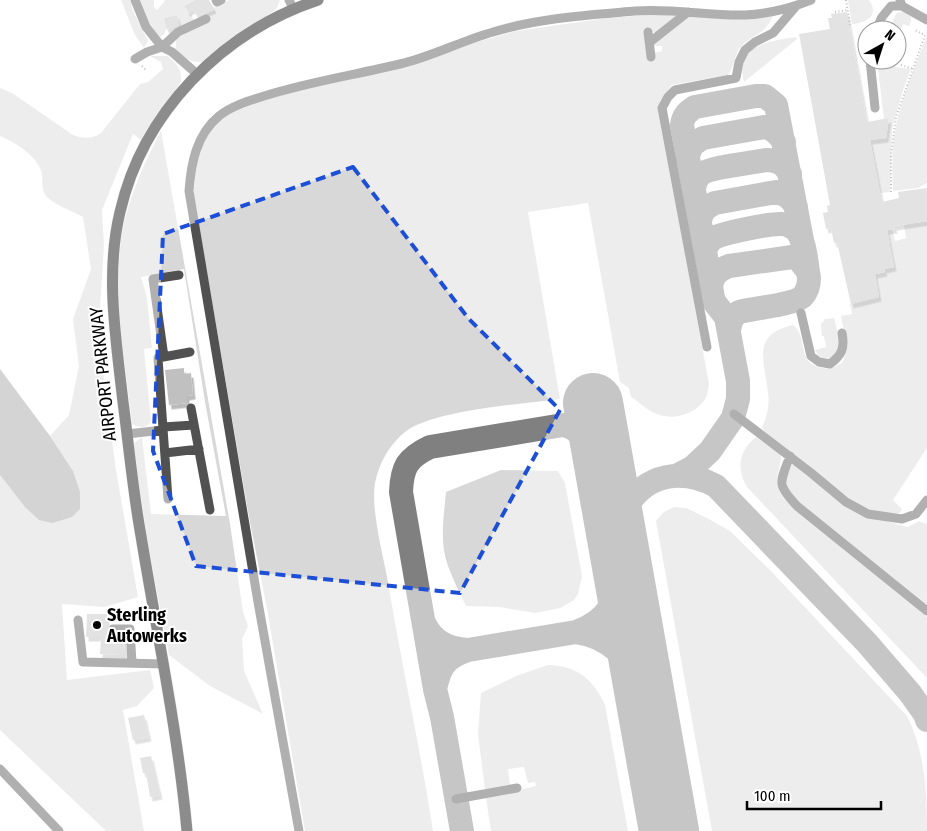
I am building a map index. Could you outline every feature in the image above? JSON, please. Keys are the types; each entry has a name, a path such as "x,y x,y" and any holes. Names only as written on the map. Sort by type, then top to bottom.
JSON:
{"main road":[{"name":"AIRPORT PARKWAY","path":"187,831 173,718 141,535 127,434 113,305 113,268 118,221 132,174 150,137 175,99 197,74 223,50 291,4 318,0"}],"street":[{"path":"135,0 146,28 162,46 172,52 197,74"},
{"path":"216,0 217,2 221,0"},
{"path":"299,831 258,602 189,191 193,160 201,138 220,116 231,108 255,99 404,63 493,32 534,22 661,10 746,14 797,5 811,0"},
{"path":"890,0 900,3 927,20"},
{"path":"881,20 891,6 900,3"},
{"path":"707,347 662,108 668,97 675,90 736,78 739,62 745,50 773,33 797,5"},
{"path":"652,57 649,37 688,12"},
{"path":"135,59 162,46 178,32 206,19"},
{"path":"871,70 875,108"},
{"path":"164,357 153,279 179,275"},
{"path":"801,313 811,356 819,362 830,364 839,358 843,351 844,343 842,333"},
{"path":"168,499 158,358 190,352"},
{"path":"190,408 210,510"},
{"path":"734,414 790,456 846,502 868,514 902,519 916,514 927,500"},
{"path":"127,434 194,425"},
{"path":"165,453 199,449"},
{"path":"790,456 783,472 782,484 786,494 797,506 927,612"},
{"path":"78,620 83,662 164,664"},
{"path":"114,629 130,629 132,663"},
{"path":"0,769 59,831"},
{"path":"456,799 517,788"}],"path":[{"path":"846,0 850,25"},
{"path":"835,12 848,10"},
{"path":"891,192 892,145 896,117 926,35 914,30"},
{"path":"907,66 913,68"}],"highlighted area":[{"path":"353,167 468,318 560,410 460,593 196,566 153,451 163,234"}],"shaded area":[{"path":"121,0 130,0 133,11 148,41 144,48 135,35"},
{"path":"140,0 154,0 154,7 157,10 164,0 195,0 184,6 194,21 179,28 177,15 164,18 166,29 164,35 160,37 149,24"},
{"path":"229,0 280,0 274,11 201,62 184,57 176,49 176,39 207,15 204,15 214,10 213,8"},
{"path":"848,0 869,0 873,10 870,18 857,20 857,23 852,24"},
{"path":"903,12 911,16 909,26 907,25 907,20 893,20 896,14"},
{"path":"661,14 675,16 675,18 656,33 650,30 654,53 662,51 662,46 653,46 653,44 688,16 773,15 762,31 748,40 739,49 728,75 672,85 660,101 659,111 709,384 706,397 696,409 684,415 670,417 654,413 631,397 629,388 620,382 588,203 528,212 560,399 479,409 436,418 418,424 399,437 390,449 379,468 375,483 374,505 378,530 433,831 305,831 194,197 194,185 201,149 206,138 221,119 231,112 260,101 516,31 608,18"},
{"path":"927,35 927,183 918,188 893,191 894,134 906,91"},
{"path":"796,37 797,39 744,82 742,70 744,60 749,53 765,43"},
{"path":"150,56 168,56 180,70 181,82 141,140 133,134 102,210 104,246 100,308 104,381 116,470 138,597 105,607 62,604 67,680 150,670 154,688 137,706 123,710 144,831 106,831 0,730 0,475 15,494 73,471 50,436 69,415 79,366 73,319 91,269 83,217 49,199 44,193 42,174 36,162 26,151 0,136 0,88 12,93 73,135 84,138 91,137 101,133 140,84 148,82 163,69 161,62"},
{"path":"911,69 892,129 890,192 880,193 870,140 886,137 889,118 884,119 878,70"},
{"path":"161,131 230,524 243,612 248,626 242,639 244,671 263,714 210,686 169,655 148,545 133,444 142,437 151,514 226,516 205,402 184,269 141,277 147,298 152,348 144,349 151,421 143,427 132,424 120,323 118,272 120,247 127,211 135,187"},
{"path":"927,221 927,448 893,500 902,509 900,513 874,512 850,499 765,433 762,427 768,410 769,397 763,351 765,342 771,335 779,329 793,325 798,330 805,354 812,364 828,368 842,363 846,346 841,316 852,314 850,304 879,297 874,268 878,274 885,272 884,269 894,267 887,230 892,229 895,241 906,238 904,225"},
{"path":"834,318 841,345 832,358 826,359 820,357 815,350 826,347 824,336 822,336 821,324 825,319"},
{"path":"0,369 50,436 73,471 80,492 80,509 72,517 52,523 39,520 25,507 0,475"},
{"path":"756,437 781,454 777,482 784,499 927,617 927,678 747,487 741,473 741,460 746,448"},
{"path":"793,465 801,467 830,495 889,522 908,527 919,521 927,524 927,609 799,503 790,492 786,481 786,471"},
{"path":"501,470 558,471 565,483 582,576 578,594 574,600 560,608 535,613 499,607 466,606 452,576 445,557 443,539 446,492"},
{"path":"674,507 686,508 730,531 770,570 907,716 918,743 924,772 927,831 712,831 656,521 664,512"},
{"path":"548,665 576,671 590,681 605,705 628,831 491,831 486,798 536,786 535,782 528,783 524,767 508,769 510,785 485,790 478,734 481,693 516,676"}],"building":[{"path":"195,0 209,0 214,9 197,16 193,9 188,12 184,6"},
{"path":"847,12 867,122 889,118 886,138 870,140 882,202 899,198 898,192 927,188 927,221 894,226 895,229 887,230 894,267 884,269 885,272 875,274 879,297 851,304 837,242 834,243 831,228 826,229 823,213 828,212 827,206 830,205 799,34 830,29 828,18 832,18 831,14"},
{"path":"177,15 179,25 166,29 164,18"},
{"path":"184,368 184,374 191,373 193,395 187,396 187,403 169,405 165,370"},
{"path":"87,614 107,614 107,637 86,637"},
{"path":"101,638 124,638 125,655 100,654"},
{"path":"144,715 149,737 133,740 128,718"},
{"path":"151,756 160,795 150,797 146,773 143,773 140,758"}],"taxiway":[{"path":"705,251 682,125 683,119 695,107 756,96 765,96 776,105 802,240"},
{"path":"687,158 692,145 703,138 764,127 776,132 784,142"},
{"path":"694,190 697,178 705,172 766,160 780,163 790,174"},
{"path":"700,221 705,210 715,203 776,192 788,197 796,207"},
{"path":"678,475 693,467 710,451 733,418 738,399 738,381 726,317 713,298 705,251 709,242 719,236 758,227 776,224 793,228 802,240 805,253 809,278 805,293 797,300 739,312 732,318 729,329"},
{"path":"711,286 717,273 729,266 792,257 799,260 807,270"},
{"path":"462,831 401,492 407,464 416,455 430,447 563,425 580,434 603,458"},
{"path":"615,533 626,508 634,496 644,487 655,481 666,477 691,477 716,486 867,643 910,693 925,714 927,720"},
{"path":"621,566 618,588 610,607 596,622 576,632 588,634 609,644 618,651 633,669 643,690"},
{"path":"424,623 437,640 454,648 468,650 454,656 445,664 439,674 435,689"},
{"path":"468,650 576,632"}],"runway":[{"path":"593,403 669,831"}],"place":[{"name":"Sterling Autowerks","path":"97,625"}]}
